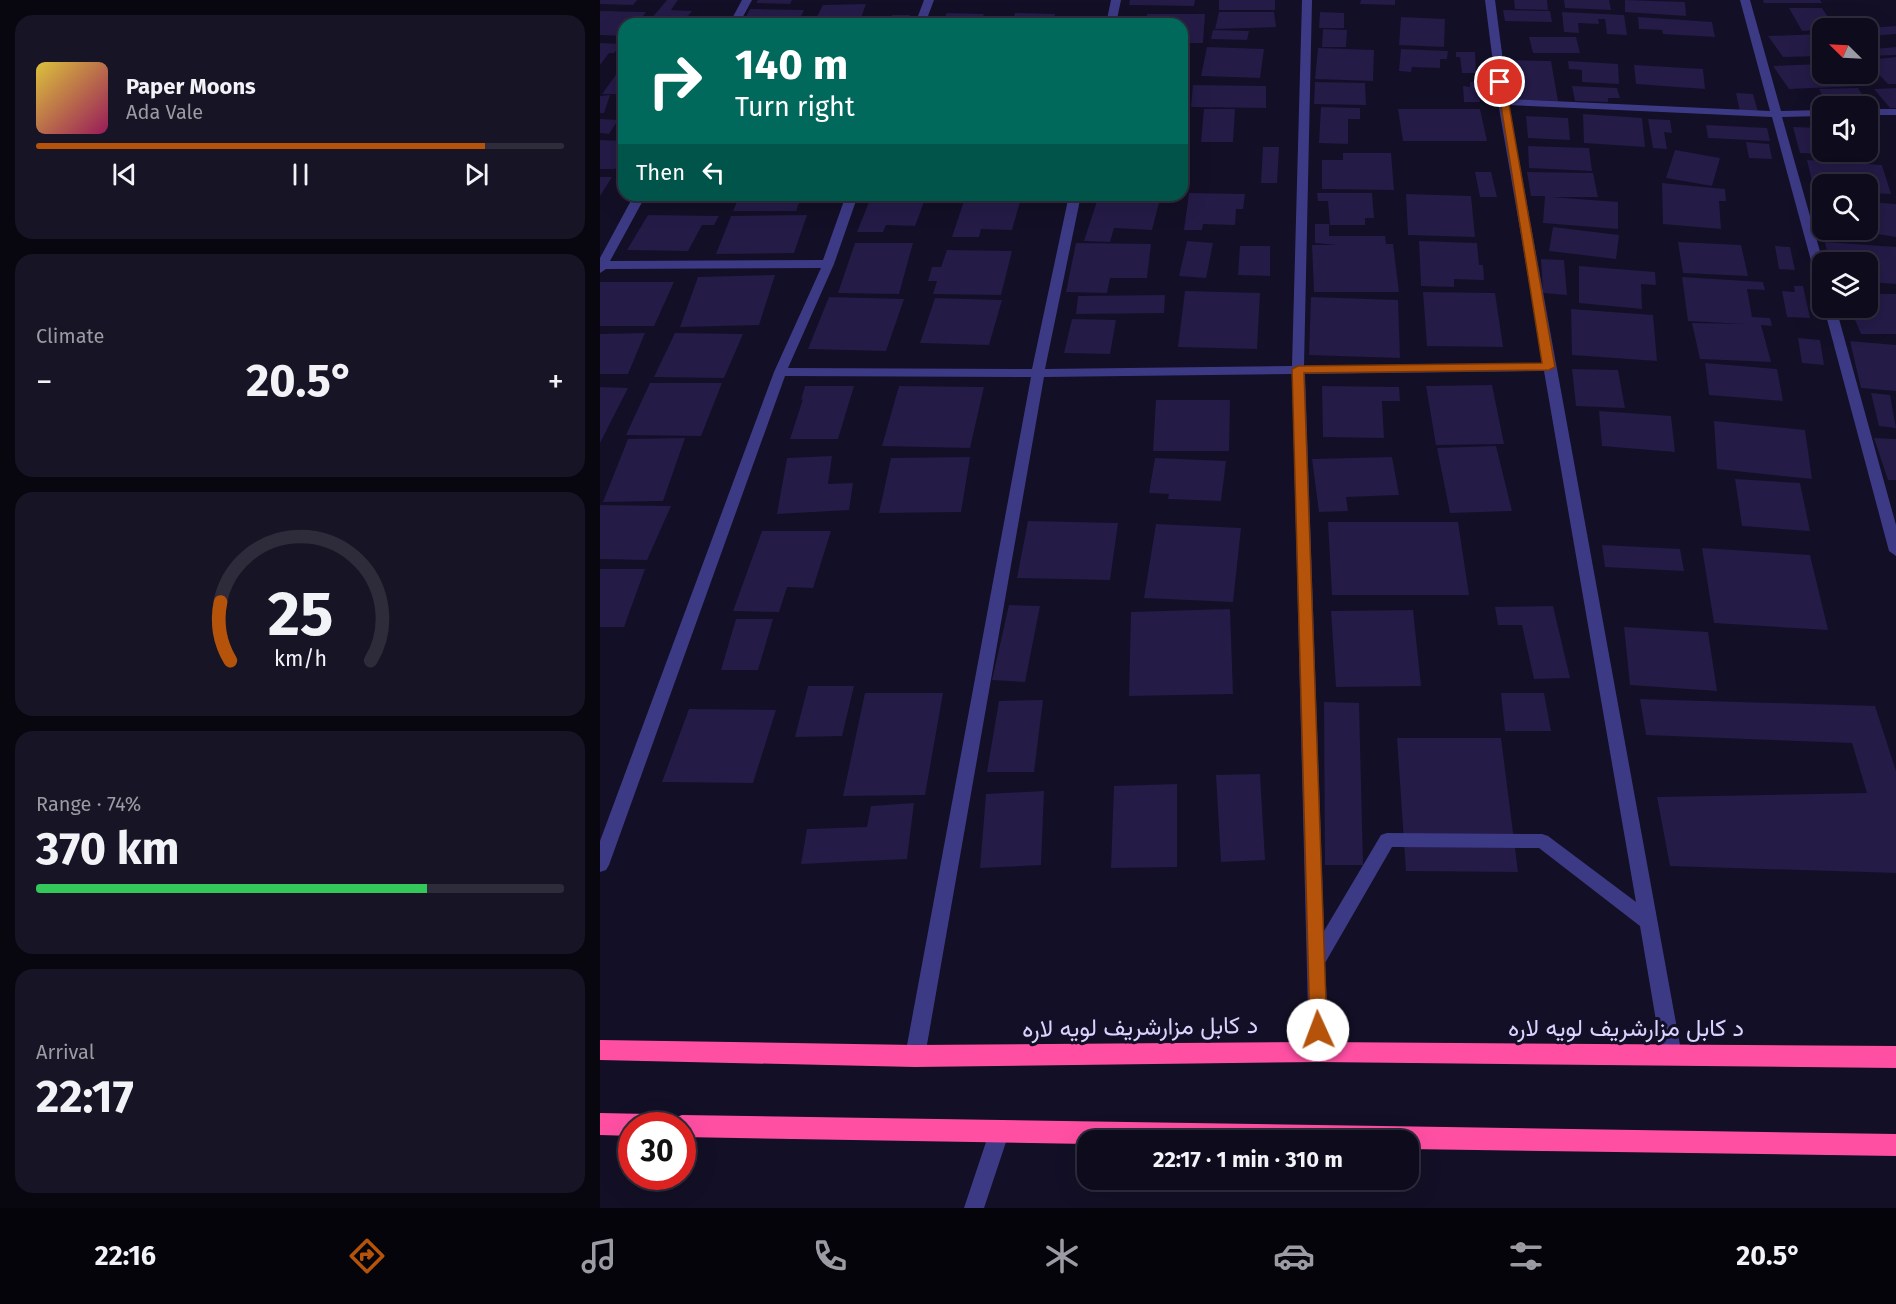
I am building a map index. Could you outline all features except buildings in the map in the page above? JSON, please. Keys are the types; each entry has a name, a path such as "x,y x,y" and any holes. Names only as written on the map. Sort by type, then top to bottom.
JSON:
{"highway":[{"name":"د کابل مزارشریف لویه لاره","path":"600,1050 915,1056 1319,1052 1896,1057"},
{"path":"600,1124 618,1124"},
{"path":"696,1125 1896,1145"}],"street":[{"path":"737,18 747,0"},
{"path":"922,18 929,0"},
{"path":"1112,18 1116,0"},
{"path":"1307,0 1298,369 1319,1052"},
{"path":"1490,0 1503,102 1672,1056"},
{"path":"1745,0 1815,252"},
{"path":"1503,102 1812,114"},
{"path":"1878,112 1896,112"},
{"path":"637,201 601,266 828,264"},
{"path":"600,865 780,372 828,264 850,201"},
{"path":"915,1056 1038,373 1074,201"},
{"path":"1833,318 1896,551"},
{"path":"780,372 1038,373 1549,367"},
{"path":"1316,962 1387,840 1542,841 1647,921"},
{"path":"974,1208 999,1130"}],"route":[{"path":"1318,1030 1298,369 1549,367 1500,82"}]}
